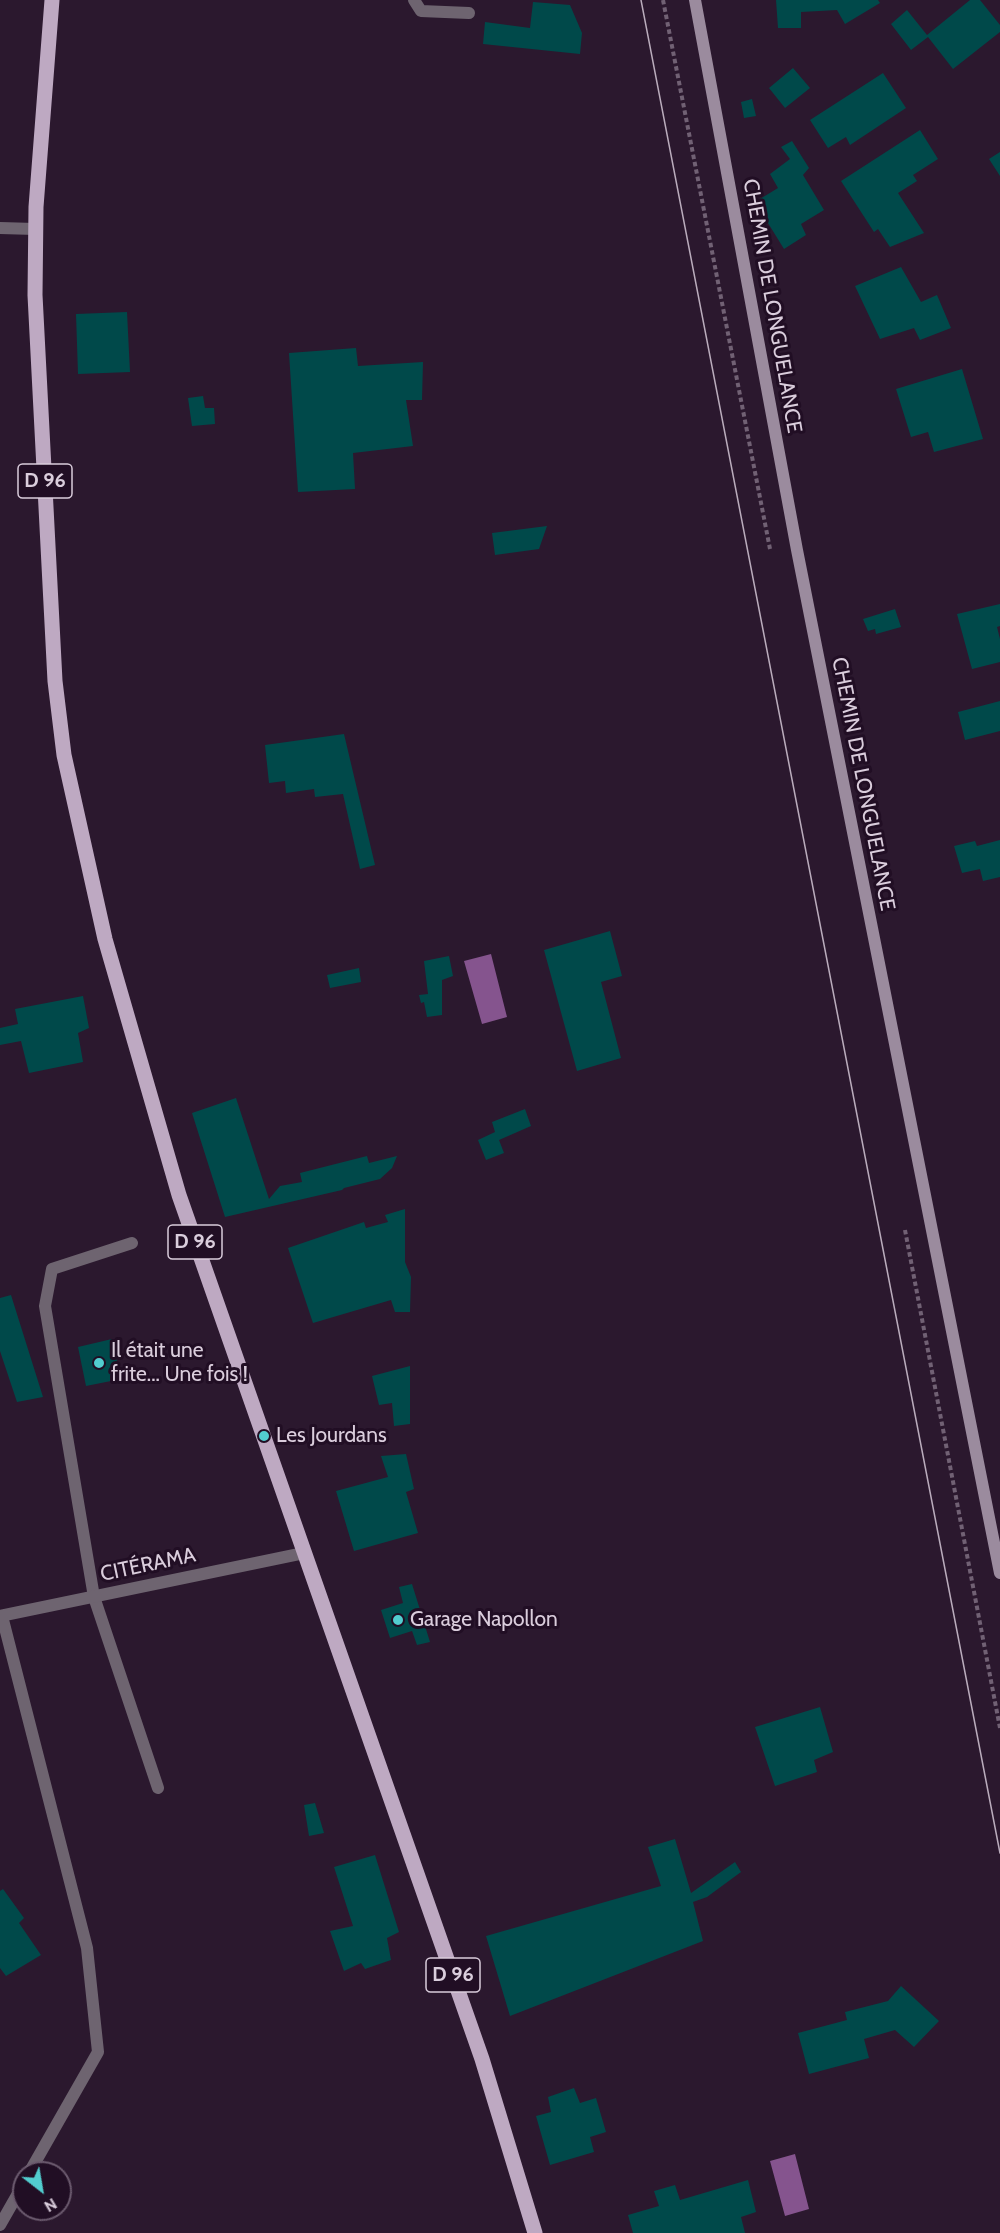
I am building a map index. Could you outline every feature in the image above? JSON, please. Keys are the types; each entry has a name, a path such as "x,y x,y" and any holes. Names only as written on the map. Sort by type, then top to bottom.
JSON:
{"main road":[{"name":"D 96","path":"52,0 36,229 35,295 55,681 64,754 105,939 179,1195 482,2059 535,2233"}],"street":[{"path":"414,0 421,11 469,13"},
{"name":"CHEMIN DE LONGUELANCE","path":"696,0 797,550 1000,1573"},
{"path":"0,228 36,229"},
{"path":"132,1243 52,1269 45,1306 94,1597 158,1788"},
{"name":"CITÉRAMA","path":"1,1614 304,1553"},
{"path":"1,1614 87,1948 98,2052 36,2161"},
{"path":"0,2225 12,2204"}],"shaded area":[{"path":"491,954 507,1017 482,1024 464,961"},
{"path":"795,2154 809,2209 785,2216 770,2161"}],"building":[{"path":"776,0 878,0 880,3 845,24 837,10 801,12 801,28 778,28"},
{"path":"970,0 980,0 1000,25 1000,32 953,69 928,37 911,50 891,24 907,10 927,35"},
{"path":"533,2 570,5 582,33 580,54 483,44 485,22 530,28"},
{"path":"793,68 810,88 785,108 769,88"},
{"path":"883,73 906,108 850,145 846,137 828,148 810,120"},
{"path":"752,99 756,116 744,118 741,102"},
{"path":"920,130 938,159 913,175 917,181 898,193 924,233 890,247 878,229 874,232 841,181"},
{"path":"792,141 809,168 803,175 824,210 801,224 806,235 784,249 755,202 778,188 770,174 790,159 781,147"},
{"path":"1000,152 1000,176 989,159"},
{"path":"901,267 921,302 937,295 951,328 920,340 914,328 880,339 855,286"},
{"path":"127,312 130,372 78,374 76,314"},
{"path":"356,348 358,366 423,362 422,400 406,400 413,446 353,453 355,489 298,492 289,353"},
{"path":"962,369 983,439 934,452 928,432 911,437 896,389"},
{"path":"203,396 205,408 214,408 215,424 192,426 188,398"},
{"path":"547,526 539,549 495,555 492,533"},
{"path":"1000,604 1000,626 997,627 1000,639 1000,662 972,669 957,614"},
{"path":"895,609 901,627 876,634 875,629 868,631 863,619"},
{"path":"1000,701 1000,731 965,740 958,712"},
{"path":"344,734 375,865 360,869 343,794 315,797 314,789 286,793 285,781 269,783 265,745"},
{"path":"1000,840 1000,877 983,881 980,869 962,873 954,846 975,841 977,846"},
{"path":"610,931 622,976 601,982 621,1058 577,1071 544,950"},
{"path":"449,956 453,976 442,980 442,1015 427,1017 424,1002 421,1003 419,995 428,994 424,961"},
{"path":"359,968 361,982 330,988 327,975"},
{"path":"83,996 89,1028 78,1033 83,1062 29,1073 21,1041 0,1045 0,1028 18,1024 15,1009"},
{"path":"236,1098 269,1199 280,1186 302,1182 300,1173 367,1156 369,1163 397,1156 392,1168 380,1179 225,1217 192,1113"},
{"path":"525,1109 531,1126 499,1140 504,1153 486,1160 478,1140 495,1132 492,1122"},
{"path":"405,1209 405,1262 411,1277 410,1312 395,1312 391,1300 313,1323 288,1248 364,1222 366,1228 388,1222 385,1215"},
{"path":"11,1295 43,1397 17,1402 0,1351 0,1298"},
{"name":"Il était une frite... Une fois !","path":"112,1339 121,1379 86,1386 78,1347"},
{"path":"410,1366 410,1424 394,1426 392,1403 379,1405 372,1376"},
{"path":"406,1454 414,1489 406,1492 418,1533 354,1551 336,1491 388,1477 381,1456"},
{"path":"412,1584 430,1642 417,1645 412,1631 390,1638 381,1610 403,1603 399,1587"},
{"path":"820,1707 833,1752 814,1760 817,1772 775,1786 755,1727"},
{"path":"315,1803 324,1833 309,1836 304,1805"},
{"path":"675,1839 691,1893 735,1862 741,1872 707,1897 693,1902 703,1941 510,2016 486,1936 661,1886 648,1847"},
{"path":"375,1855 399,1932 387,1938 391,1960 365,1969 361,1963 344,1971 330,1931 353,1926 334,1867"},
{"path":"3,1889 24,1918 19,1923 41,1955 6,1976 0,1968 0,1891"},
{"path":"901,1986 939,2021 914,2047 895,2030 864,2039 869,2058 809,2074 798,2033 847,2020 845,2012 888,2001"},
{"path":"574,2088 580,2103 596,2098 606,2132 590,2137 594,2152 550,2165 536,2116 551,2112 548,2097"},
{"path":"748,2180 756,2212 741,2217 745,2233 633,2233 628,2215 659,2206 654,2191 675,2185 680,2200"}],"tram line":[{"path":"641,0 1000,1853"}],"place":[{"name":"Il était une frite... Une fois !","path":"99,1363"},
{"name":"Les Jourdans","path":"264,1436"},
{"name":"Garage Napollon","path":"398,1620"}]}
